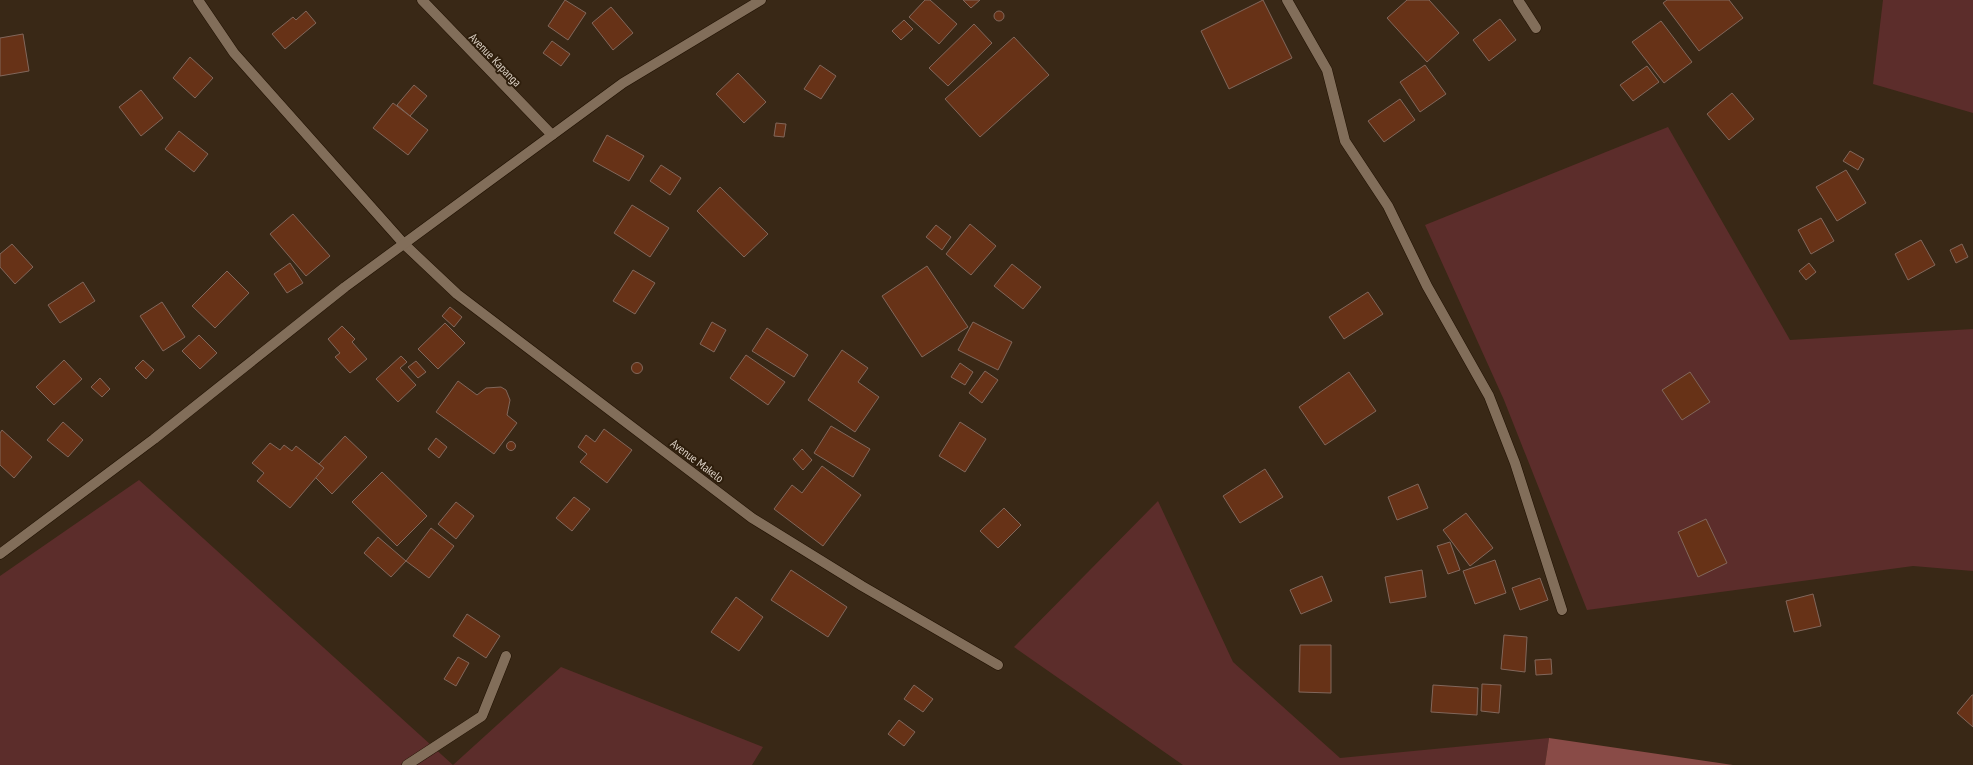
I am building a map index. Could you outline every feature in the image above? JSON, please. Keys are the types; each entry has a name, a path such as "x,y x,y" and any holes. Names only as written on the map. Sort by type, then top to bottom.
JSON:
{"street":[{"name":"Avenue Makelo","path":"198,0 234,53 404,244 457,294 752,518 862,586 998,665"},
{"name":"Avenue Kapanga","path":"422,0 552,135"},
{"path":"0,554 154,439 345,287 623,83 761,0"},
{"path":"1287,0 1327,70 1345,141 1388,206 1427,286 1489,396 1516,463 1562,610"},
{"path":"1518,0 1536,28"},
{"path":"407,765 482,716 506,656"}],"shaded area":[{"path":"1883,0 1973,0 1973,113 1873,84"},
{"path":"1668,127 1790,340 1973,329 1973,571 1913,566 1587,610 1504,400 1425,225"},
{"path":"139,480 453,765 0,765 0,576"},
{"path":"1158,501 1233,662 1340,758 1549,738 1545,765 1183,765 1014,647"},
{"path":"561,667 763,747 752,765 453,765"},
{"path":"1549,738 1733,765 1545,765"}],"building":[{"path":"565,0 586,13 568,40 548,26"},
{"path":"925,0 930,0 957,24 939,44 909,17"},
{"path":"963,0 980,0 971,8"},
{"path":"1263,0 1292,58 1229,89 1201,31"},
{"path":"1407,0 1429,0 1459,33 1427,62 1387,18"},
{"path":"1667,0 1729,0 1743,18 1699,51 1663,3"},
{"path":"611,7 633,33 613,50 592,23"},
{"path":"306,11 316,23 285,49 272,34 293,17 296,20"},
{"path":"997,11 1001,11 1004,16 1003,20 997,21 994,18 994,14"},
{"path":"1500,19 1516,40 1489,61 1473,40"},
{"path":"904,20 913,29 901,40 892,31"},
{"path":"1661,21 1692,62 1664,83 1632,42"},
{"path":"974,24 992,43 948,86 929,68"},
{"path":"23,34 29,71 0,76 0,38"},
{"path":"1014,37 1049,75 980,137 945,99"},
{"path":"552,41 570,54 561,66 543,53"},
{"path":"190,57 213,78 195,98 173,78"},
{"path":"820,65 836,76 821,99 804,89"},
{"path":"1425,65 1446,94 1420,112 1400,82"},
{"path":"1647,66 1659,82 1633,101 1620,85"},
{"path":"738,73 766,102 744,123 716,94"},
{"path":"414,85 427,96 410,116 397,105"},
{"path":"141,90 163,118 141,136 119,107"},
{"path":"1732,93 1754,119 1729,140 1707,114"},
{"path":"1400,99 1415,120 1384,142 1368,121"},
{"path":"393,103 428,130 408,155 373,128"},
{"path":"776,123 786,124 784,137 774,136"},
{"path":"179,131 208,154 194,172 165,149"},
{"path":"607,135 644,156 629,181 593,161"},
{"path":"1850,151 1864,159 1858,170 1843,161"},
{"path":"661,165 681,178 670,195 650,181"},
{"path":"1846,170 1866,203 1837,221 1816,187"},
{"path":"720,187 768,234 744,257 697,211"},
{"path":"632,205 669,228 650,257 614,233"},
{"path":"293,214 330,256 306,276 270,234"},
{"path":"1821,218 1834,241 1811,254 1798,230"},
{"path":"970,224 996,246 971,275 946,254"},
{"path":"936,225 951,237 942,250 926,237"},
{"path":"1921,240 1935,265 1908,280 1895,254"},
{"path":"12,244 33,267 15,284 0,267 0,254"},
{"path":"1962,244 1968,257 1956,263 1950,250"},
{"path":"290,263 303,283 287,293 274,274"},
{"path":"1809,263 1816,272 1806,280 1799,271"},
{"path":"1012,264 1041,287 1023,309 994,286"},
{"path":"927,266 968,327 922,357 882,296"},
{"path":"633,270 655,283 635,314 613,301"},
{"path":"227,271 249,293 215,328 192,306"},
{"path":"83,282 95,301 60,323 48,305"},
{"path":"1368,292 1383,314 1344,339 1329,317"},
{"path":"162,302 185,337 163,351 140,316"},
{"path":"450,307 462,317 454,327 442,316"},
{"path":"712,322 726,330 714,352 700,344"},
{"path":"973,322 1012,342 998,370 958,350"},
{"path":"445,323 465,343 438,369 418,349"},
{"path":"342,326 355,339 352,342 367,359 350,373 335,357 340,353 328,339"},
{"path":"767,328 808,355 794,377 752,351"},
{"path":"199,335 217,353 200,369 182,351"},
{"path":"842,350 868,368 858,382 879,397 855,432 808,400"},
{"path":"746,355 785,382 768,405 730,378"},
{"path":"401,356 407,362 400,368 416,385 398,402 376,379"},
{"path":"64,360 82,379 54,405 36,387"},
{"path":"143,360 154,370 146,379 135,368"},
{"path":"416,361 426,372 418,378 408,367"},
{"path":"635,363 639,363 642,368 641,372 635,373 632,370 632,366"},
{"path":"960,363 973,372 965,385 951,377"},
{"path":"985,371 998,380 982,403 969,393"},
{"path":"1349,372 1376,411 1325,445 1299,407"},
{"path":"1690,372 1710,402 1682,420 1662,390"},
{"path":"100,378 110,389 102,397 91,387"},
{"path":"458,381 477,395 486,388 501,387 506,390 510,400 507,415 517,423 494,454 436,412"},
{"path":"63,422 83,440 68,457 47,440"},
{"path":"960,422 986,439 965,472 939,456"},
{"path":"831,426 870,449 853,477 814,453"},
{"path":"604,429 632,450 607,483 580,462 587,454 578,447 586,435 595,442"},
{"path":"2,430 32,457 14,478 0,465 0,433"},
{"path":"345,436 367,457 332,494 315,477 324,468 319,464"},
{"path":"436,438 447,447 439,458 428,449"},
{"path":"511,441 516,446 511,451 506,446"},
{"path":"270,443 280,450 284,445 292,451 296,446 324,468 290,508 257,481 264,473 252,463"},
{"path":"802,449 812,460 803,470 793,459"},
{"path":"822,466 861,495 823,546 774,509 792,485 802,493"},
{"path":"1265,469 1283,497 1240,523 1223,496"},
{"path":"382,472 427,516 397,546 352,502"},
{"path":"1418,484 1428,508 1397,520 1388,497"},
{"path":"574,497 590,509 572,531 556,518"},
{"path":"456,502 474,516 456,539 438,524"},
{"path":"1004,508 1021,525 998,548 980,531"},
{"path":"1466,513 1493,548 1470,566 1443,530"},
{"path":"1706,519 1727,563 1698,577 1678,532"},
{"path":"431,528 454,546 429,578 406,561"},
{"path":"378,537 406,561 391,577 364,553"},
{"path":"1450,542 1460,570 1448,574 1437,546"},
{"path":"1495,560 1506,593 1475,604 1463,571"},
{"path":"791,570 847,607 828,637 771,600"},
{"path":"1422,570 1426,597 1390,603 1385,577"},
{"path":"1322,576 1332,601 1301,614 1290,590"},
{"path":"1540,578 1548,600 1520,610 1512,588"},
{"path":"1813,594 1821,626 1794,632 1786,601"},
{"path":"736,597 763,617 739,651 711,632"},
{"path":"467,614 500,636 486,658 453,636"},
{"path":"1504,635 1527,637 1525,672 1501,669"},
{"path":"1300,645 1331,645 1331,693 1299,692"},
{"path":"458,657 469,663 456,686 444,679"},
{"path":"1551,659 1552,674 1536,675 1535,660"},
{"path":"1482,684 1501,685 1499,713 1481,711"},
{"path":"914,685 933,699 923,712 904,699"},
{"path":"1433,685 1478,688 1477,715 1431,712"},
{"path":"1973,695 1973,727 1957,713"},
{"path":"899,720 915,732 904,746 888,734"}]}
